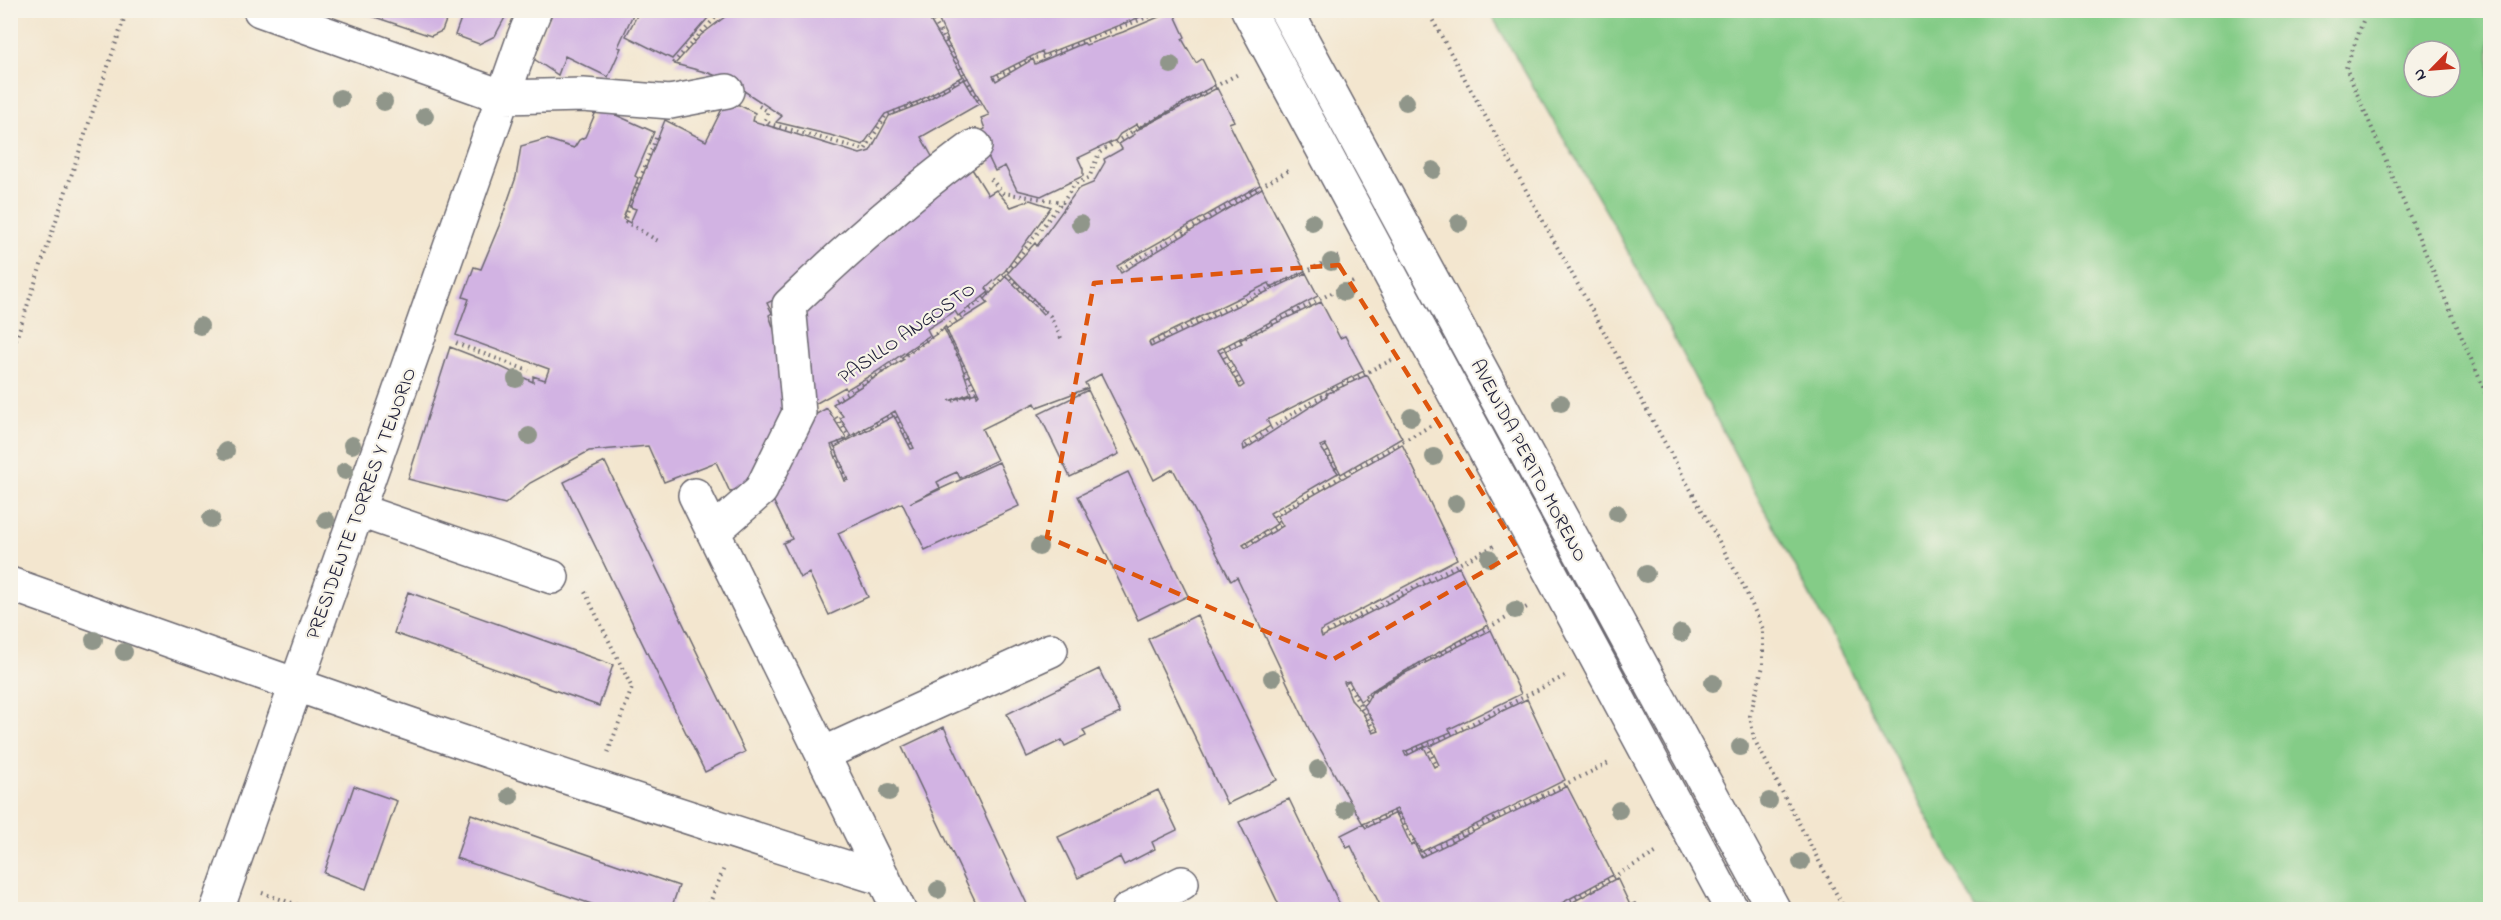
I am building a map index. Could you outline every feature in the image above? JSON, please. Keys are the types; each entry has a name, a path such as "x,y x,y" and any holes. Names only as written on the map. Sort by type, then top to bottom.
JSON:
{"street":[{"path":"260,10 504,97 583,95 666,101 727,91"},
{"name":"PRESIDENTE TORRES Y TENORIO","path":"222,896 524,37 536,10"},
{"name":"AVENIDA PERITO MORENO","path":"1248,10 1732,909"},
{"name":"AVENIDA PERITO MORENO","path":"1286,10 1774,909"},
{"path":"713,532 761,490 814,408 789,305 852,244 905,198 975,146"},
{"path":"695,495 899,909"},
{"path":"357,510 552,577"},
{"path":"10,584 295,685 738,834 884,879"},
{"path":"823,754 1051,650"},
{"path":"1128,909 1182,883"}],"path":[{"path":"10,357 127,10"},
{"path":"660,242 624,221 666,101 673,60 726,10"},
{"path":"928,10 986,113 966,125 986,174 1003,193 1063,202"},
{"path":"998,76 1033,58 1043,57 1166,10"},
{"path":"1427,10 1737,574 1763,628 1763,666 1750,716 1754,740 1845,909"},
{"path":"2367,10 2346,68 2490,403"},
{"name":"PASILLO ANGOSTO","path":"814,408 876,376 990,293 1075,184 1089,178 1099,153 1133,131 1272,56"},
{"path":"727,91 768,111 765,120 770,124 865,150 886,115 920,102 965,76"},
{"path":"1121,269 1323,150"},
{"path":"1152,343 1379,253"},
{"path":"1240,384 1221,350 1379,253"},
{"path":"1006,274 1050,316 1062,340"},
{"path":"944,327 976,392 950,402"},
{"path":"422,330 529,371"},
{"path":"1246,446 1323,394 1427,342"},
{"path":"814,408 850,438"},
{"path":"1247,544 1280,525 1274,515 1462,409"},
{"path":"847,479 833,446 894,414 913,447"},
{"path":"1324,446 1340,476"},
{"path":"1327,632 1526,529"},
{"path":"552,577 584,589 632,688 595,786"},
{"path":"1361,705 1372,692 1401,674 1560,590"},
{"path":"1407,753 1597,659"},
{"path":"1347,682 1374,730"},
{"path":"1427,745 1436,765"},
{"path":"1367,826 1396,811 1422,854 1644,746"},
{"path":"1555,909 1691,833"},
{"path":"707,909 738,834"},
{"path":"222,896 313,909"}],"highlighted area":[{"path":"1339,265 1519,551 1332,660 1047,537 1094,283"}],"green space":[{"path":"1489,11 2490,11 2490,909 1976,909 1610,218"}],"building":[{"path":"354,10 450,10 442,31 431,36"},
{"path":"464,10 509,10 495,36 479,44 455,35"},
{"path":"551,10 635,10 618,47 621,48 608,77 565,56 558,75 534,59"},
{"path":"640,10 715,10 672,59 626,36"},
{"path":"734,10 924,10 963,76 919,101 885,114 863,145 776,122 782,116 729,81 675,64 701,35"},
{"path":"934,10 1158,10 1043,55 1042,51 993,76 996,81 1033,59 1035,64 1084,43 1086,45 1123,32 1173,11 1185,37 1182,39 1196,63 1202,59 1215,85 1152,121 1139,127 1137,124 1120,134 1116,140 1078,158 1083,169 1083,176 1041,196 1017,190 1005,166 995,171 977,133 985,129 981,118 989,115 946,40 948,40"},
{"path":"964,79 979,104 921,137 937,165 797,289 767,303 772,313 769,315 779,344 788,417 753,482 730,492 716,462 664,482 648,446 589,451 530,483 505,504 408,479 450,347 533,382 533,376 545,380 549,369 456,335 469,299 463,297 474,267 481,269 499,226 516,177 521,146 546,139 574,148 579,140 585,137 598,107 654,132 635,176 638,178 623,219 630,223 636,209 630,207 665,120 706,141 727,99 755,113 753,121 860,154 870,151 889,116 920,104"},
{"path":"1217,88 1234,121 1229,123 1260,185 1117,266 1121,273 1262,188 1305,271 1271,287 1269,283 1167,333 1149,342 1151,347 1306,273 1318,296 1218,350 1240,388 1244,385 1225,351 1242,343 1240,340 1321,302 1340,338 1345,336 1364,371 1267,420 1270,426 1243,444 1244,450 1327,396 1326,394 1367,375 1402,438 1341,474 1325,444 1320,446 1338,473 1270,513 1277,524 1243,545 1246,548 1283,526 1277,516 1402,444 1457,559 1320,631 1322,637 1459,567 1488,625 1389,680 1365,695 1366,697 1360,701 1349,681 1344,682 1352,701 1363,713 1373,733 1379,731 1364,706 1372,692 1491,630 1521,694 1449,729 1451,732 1404,752 1406,756 1424,747 1434,767 1439,765 1430,746 1527,699 1565,780 1421,852 1397,809 1363,824 1310,731 1237,577 1231,581 1173,469 1154,480 1101,374 1085,383 1088,388 1037,407 1035,403 982,429 997,460 960,478 957,472 948,476 937,482 940,488 910,503 999,462 1019,506 925,550 902,503 838,533 868,597 829,615 809,573 800,578 783,543 792,539 769,492 799,424 827,408 847,439 831,445 845,481 848,480 835,447 894,416 911,449 914,448 895,411 851,436 840,418 843,416 833,404 904,359 902,357 944,329 960,361 971,393 949,401 976,393 977,396 979,394 946,329 988,303 985,299 1006,276 1043,314 1046,312 1008,273 1035,243 1037,246 1078,189 1093,183 1105,162 1104,159 1122,149 1119,144 1135,134 1133,132"},
{"path":"969,164 988,195 996,190 1011,207 1030,200 1051,207 1005,271 986,288 989,292 958,316 955,311 927,329 930,335 876,372 846,390 845,387 809,405 798,308"},
{"path":"1088,390 1119,454 1070,477 1039,414"},
{"path":"605,462 745,752 705,772 564,482"},
{"path":"1128,472 1188,596 1138,620 1078,496"},
{"path":"408,592 613,665 599,706 394,633"},
{"path":"1197,615 1277,780 1227,804 1148,639"},
{"path":"1099,669 1120,713 1083,730 1086,736 1065,746 1062,740 1027,757 1007,714"},
{"path":"944,727 1027,904 1015,909 979,909 902,747"},
{"path":"354,786 397,801 366,889 324,873"},
{"path":"1567,786 1613,875 1551,909 1382,909 1351,846 1347,848 1341,835 1363,824 1366,828 1396,813 1411,845 1414,843 1421,857"},
{"path":"1158,790 1177,830 1152,842 1155,849 1124,865 1120,857 1078,878 1058,837"},
{"path":"1289,799 1342,909 1281,909 1239,822"},
{"path":"471,814 679,886 671,909 606,909 456,858"},
{"path":"1617,878 1630,905 1635,903 1639,909 1560,909"}]}
